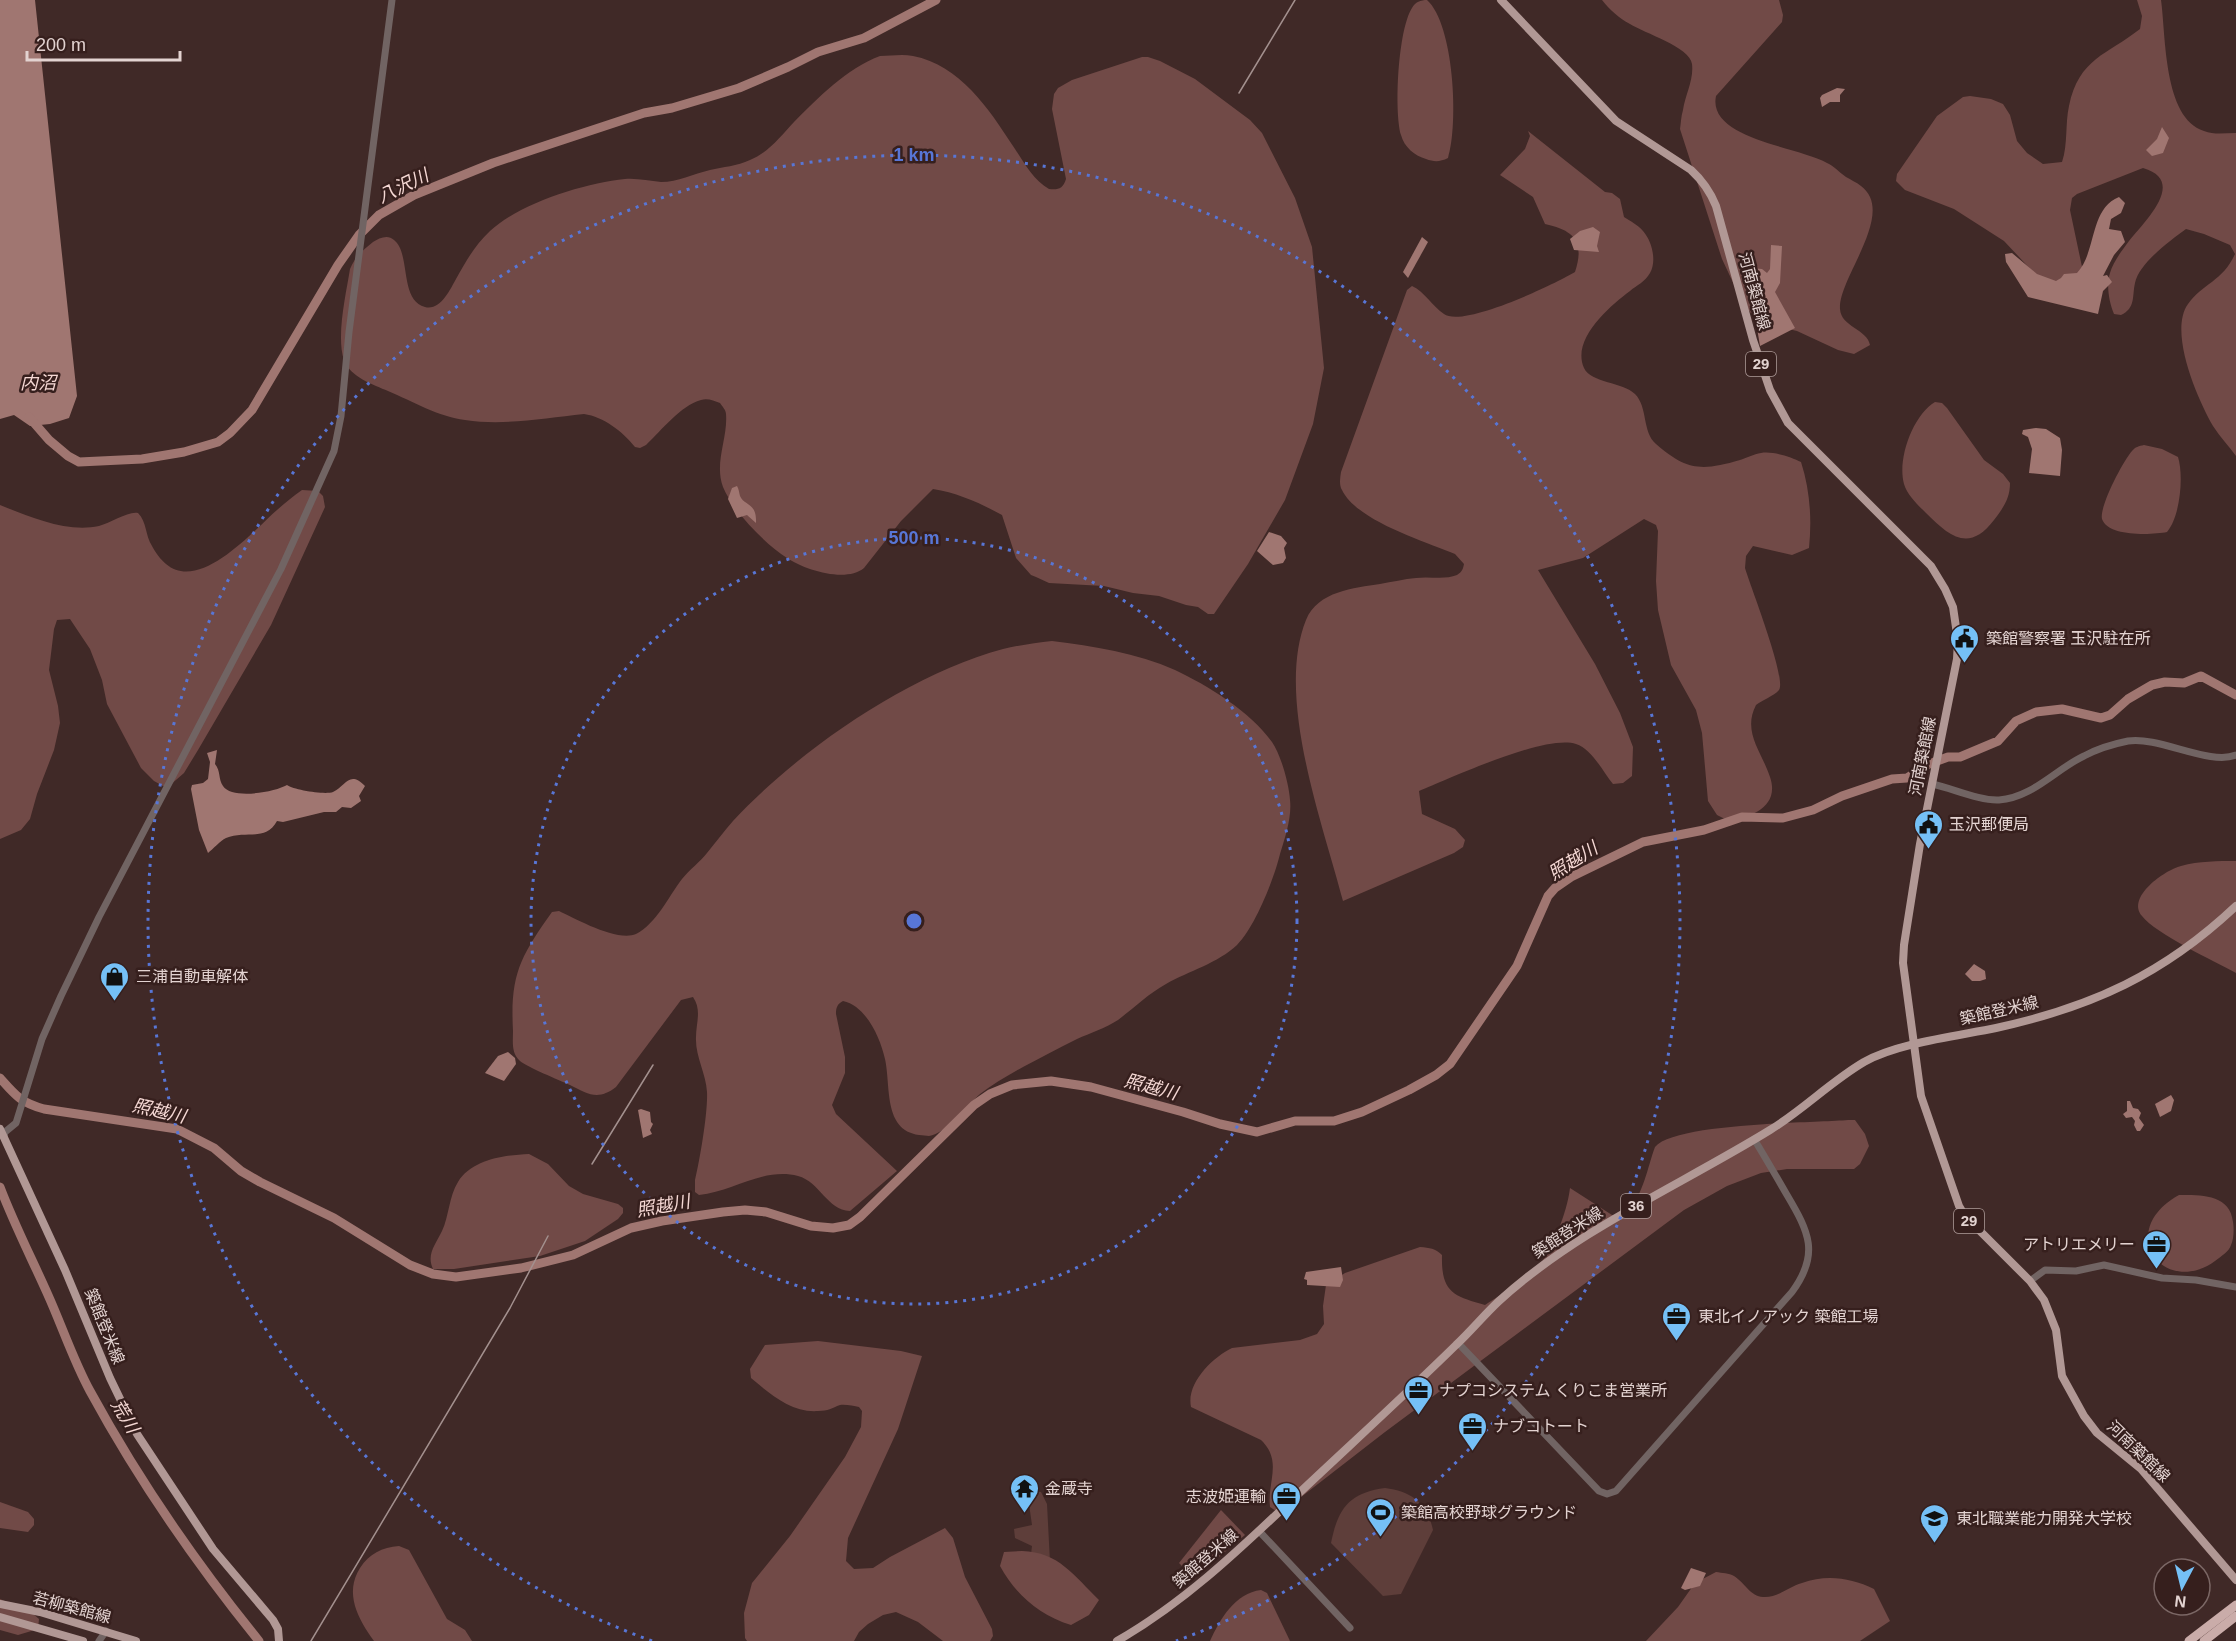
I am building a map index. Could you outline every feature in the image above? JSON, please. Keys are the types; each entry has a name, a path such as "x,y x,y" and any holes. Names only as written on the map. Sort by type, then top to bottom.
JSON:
{"highway":[{"path":"2189,1641 2236,1605"},
{"path":"2204,1641 2236,1616"}],"main road":[{"name":"河南築館線","path":"1501,0 1616,121 1691,170 1702,180 1716,206 1753,340 1778,408 1788,423 1931,567 1940,579 1953,607 1958,641 1954,679 1920,844 1903,963 1921,1096 1959,1206 1965,1216 2030,1281 2044,1300 2056,1330 2062,1376 2084,1416 2097,1433 2141,1469 2236,1580"},
{"name":"築館登米線","path":"1117,1641 1149,1623 1188,1594 1259,1531 1458,1343 1497,1303 1556,1255 1754,1139 1800,1110 1866,1061 1915,1045 2069,1009 2099,998 2155,970 2198,939 2236,906"},
{"name":"築館登米線","path":"2,1133 137,1434 213,1549 273,1620 278,1629 279,1641"},
{"name":"若柳築館線","path":"0,1604 40,1612 136,1641"},
{"path":"0,1617 83,1641"}],"street":[{"path":"2,1133 17,1119 42,1039 94,927 255,622 297,537 333,452 341,416 392,0"},
{"path":"1933,780 1988,799 2004,799 2042,783 2083,756 2129,741 2153,742 2215,756 2236,755"},
{"path":"1458,1343 1599,1491 1607,1494 1616,1491 1792,1292 1807,1266 1809,1251 1804,1224 1754,1139"},
{"path":"2030,1281 2045,1270 2076,1271 2104,1265 2154,1277 2196,1280 2236,1287"},
{"path":"1259,1531 1350,1628"},
{"path":"99,1641 106,1631"}],"shaded area":[{"path":"1427,0 1436,12 1443,30 1452,75 1451,142 1448,158 1437,161 1422,158 1407,147 1401,135 1398,108 1399,70 1407,19 1415,4"},
{"path":"1602,0 1779,0 1783,15 1782,22 1716,96 1717,111 1726,122 1740,132 1830,164 1861,186 1870,198 1873,212 1870,229 1847,280 1840,309 1845,320 1864,335 1870,345 1854,354 1838,350 1797,331 1759,322 1743,304 1722,259 1680,129 1692,76 1692,64 1689,58 1675,46 1622,19"},
{"path":"2137,0 2161,0 2169,74 2181,110 2191,123 2204,131 2236,133 2236,456 2213,426 2200,400 2187,366 2181,331 2183,316 2188,304 2230,263 2235,254 2230,245 2186,229 2156,253 2143,268 2135,283 2131,305 2126,312 2121,315 2114,314 2111,304 2108,283 2113,264 2152,213 2162,192 2162,182 2156,174 2143,168 2072,198 2070,210 2085,281 2052,292 2004,241 1954,209 1905,190 1896,181 1897,174 1937,116 1963,97 1970,96 1991,99 2003,104 2010,115 2017,141 2027,153 2043,164 2062,162 2069,106 2080,77 2096,59 2140,29 2142,16"},
{"path":"880,56 913,56 930,61 959,79 972,90 994,118 1033,175 1049,189 1060,188 1066,179 1052,109 1054,94 1058,88 1072,80 1142,57 1160,61 1195,79 1250,120 1262,133 1295,198 1312,247 1324,368 1313,424 1285,500 1248,564 1214,614 1208,614 1198,607 1159,596 1104,586 1049,583 1031,575 1016,558 1002,515 969,499 933,489 901,521 864,568 856,572 836,575 804,567 778,552 750,526 723,487 720,469 726,413 720,403 706,399 693,403 640,448 635,447 618,430 605,422 584,414 495,422 445,416 370,383 357,376 347,366 342,350 341,327 350,269 360,254 375,241 386,237 394,240 402,255 412,295 417,303 425,307 435,306 448,294 480,242 490,231 518,212 535,203 591,185 625,179 673,181 740,164 757,157 834,84 856,68"},
{"path":"1528,131 1605,192 1612,193 1620,199 1624,217 1643,231 1652,251 1653,263 1648,276 1603,314 1588,335 1581,357 1588,373 1635,394 1642,406 1652,439 1667,453 1686,464 1715,466 1766,453 1782,455 1801,462 1810,505 1809,548 1792,555 1753,546 1746,556 1745,568 1767,631 1780,682 1777,692 1756,705 1751,724 1755,742 1770,777 1771,796 1767,803 1755,813 1729,821 1717,815 1708,801 1702,733 1696,710 1671,665 1658,610 1656,581 1658,531 1656,525 1644,519 1583,558 1538,570 1595,664 1620,713 1633,747 1632,776 1623,783 1613,784 1587,751 1576,744 1562,743 1521,751 1419,791 1422,814 1455,829 1465,840 1463,847 1343,901 1305,760 1296,686 1298,651 1306,620 1312,610 1328,597 1348,590 1402,580 1452,576 1459,574 1463,569 1464,564 1455,554 1392,529 1362,511 1342,490 1341,474 1407,290 1412,286 1444,314 1454,317 1470,315 1509,303 1575,272 1579,253 1575,239 1563,230 1545,224 1533,197 1500,175 1525,149 1530,136"},
{"path":"1935,402 1942,403 1947,408 1984,460 2003,474 2010,483 2009,494 2003,507 1985,530 1976,536 1959,538 1951,534 1913,500 1904,484 1903,462 1909,439 1920,417"},
{"path":"2144,445 2162,449 2178,457 2181,475 2178,507 2167,532 2141,534 2121,532 2106,525 2102,519 2104,505 2123,464 2133,450"},
{"path":"302,490 318,491 323,496 325,507 271,625 184,773 169,786 163,786 154,781 141,768 107,704 102,680 90,649 70,619 57,620 49,670 60,723 54,750 30,819 21,830 0,839 0,505 49,523 87,528 138,513 143,520 150,542 162,560 180,571 194,571 210,565 241,544"},
{"path":"1052,641 1115,651 1175,670 1201,683 1241,710 1272,742 1284,770 1289,793 1288,827 1263,902 1244,937 1237,945 1212,962 1159,988 1113,1023 1070,1042 1001,1080 980,1094 942,1130 929,1136 907,1131 899,1125 891,1105 885,1059 876,1032 859,1009 841,1002 837,1006 836,1014 845,1057 845,1073 832,1105 836,1114 897,1171 850,1211 835,1206 806,1179 785,1174 760,1177 712,1193 699,1195 695,1192 707,1092 697,1051 698,1012 693,997 681,1000 616,1087 604,1094 593,1095 582,1091 529,1067 517,1058 513,1043 513,995 519,967 552,912 559,911 586,924 618,935 636,934 650,924 682,879 733,821 790,767 823,742 893,696 930,677 1003,649"},
{"path":"2236,861 2236,973 2160,931 2142,916 2138,909 2143,893 2150,885 2174,869 2202,862"},
{"path":"1855,1120 1865,1134 1869,1146 1860,1164 1854,1169 1787,1169 1761,1173 1727,1186 1684,1210 1385,1432 1296,1501 1276,1511 1270,1507 1273,1464 1268,1448 1261,1440 1191,1407 1193,1389 1197,1380 1209,1364 1225,1352 1232,1348 1300,1340 1317,1334 1324,1324 1323,1306 1326,1285 1345,1273 1420,1247 1430,1248 1442,1255 1444,1277 1451,1290 1465,1299 1485,1305 1525,1279 1541,1263 1558,1231 1570,1188 1612,1215 1622,1214 1636,1200 1641,1190 1655,1147 1668,1139 1715,1129"},
{"path":"529,1154 548,1164 569,1186 583,1194 618,1204 623,1208 623,1213 618,1219 585,1241 540,1256 454,1269 433,1269 431,1259 433,1249 442,1231 455,1188 464,1174 490,1160"},
{"path":"2179,1195 2213,1198 2226,1206 2231,1213 2234,1230 2232,1243 2228,1250 2215,1261 2196,1270 2179,1271 2164,1266 2154,1255 2148,1241 2150,1226 2160,1210"},
{"path":"818,1341 901,1351 922,1356 898,1429 848,1538 846,1561 854,1569 873,1568 945,1528 953,1538 965,1577 992,1629 993,1636 990,1641 943,1641 918,1622 896,1612 883,1615 868,1624 859,1632 854,1641 747,1641 745,1638 744,1613 752,1583 790,1536 845,1457 861,1427 862,1411 859,1407 842,1405 821,1411 799,1409 782,1401 751,1378 750,1369 765,1345"},
{"path":"1026,1479 1033,1491 1041,1492 1047,1504 1050,1562 1031,1554 1032,1546 1015,1538 1014,1529 1032,1525 1029,1504 1024,1501 1019,1481"},
{"name":"築館高校野球グラウンド","path":"1385,1488 1403,1492 1416,1500 1427,1512 1433,1530 1401,1594 1383,1596 1331,1543 1337,1520 1347,1504 1362,1494"},
{"path":"0,1502 28,1512 34,1519 34,1525 28,1532 0,1528"},
{"path":"1221,1510 1245,1535 1194,1578 1179,1563"},
{"path":"399,1546 409,1550 447,1619 465,1630 472,1641 374,1641 355,1606 353,1587 355,1577 372,1555 387,1548"},
{"path":"1022,1551 1046,1556 1073,1574 1099,1600 1089,1615 1071,1625 1039,1610 1021,1595 1000,1566 1004,1552"},
{"path":"1716,1572 1734,1576 1751,1592 1763,1597 1773,1596 1811,1580 1839,1578 1857,1582 1874,1589 1890,1621 1860,1641 1646,1641 1678,1607 1695,1583"},
{"path":"1261,1590 1267,1593 1290,1641 1210,1641 1224,1616 1236,1602 1243,1596"},
{"path":"0,1599 32,1613 39,1619 38,1629 18,1635 0,1630"}],"water":[{"name":"内沼","path":"0,0 35,0 77,396 69,418 50,424 30,426 14,415 0,419"},
{"path":"1837,88 1845,89 1840,95 1840,102 1830,102 1822,107 1820,98 1822,95"},
{"path":"2162,127 2169,138 2163,153 2152,156 2146,150 2157,139"},
{"path":"2119,197 2125,203 2121,213 2111,219 2109,229 2121,231 2125,242 2114,255 2103,276 2107,275 2112,282 2103,291 2098,314 2028,297 2006,262 2005,254 2012,253 2037,274 2056,281 2064,274 2077,273 2088,254 2103,211 2109,203"},
{"path":"1593,227 1600,232 1597,246 1599,252 1574,250 1570,239 1580,231"},
{"path":"1422,237 1428,242 1408,278 1403,272"},
{"path":"1771,245 1782,246 1780,283 1775,292 1795,328 1760,346 1757,328 1761,320 1757,296 1760,286 1751,268 1762,269 1767,273 1770,269"},
{"path":"2046,429 2060,438 2062,450 2060,476 2029,473 2032,449 2028,437 2022,434 2023,430"},
{"path":"737,486 742,499 754,511 756,523 747,515 737,518 728,499 732,488"},
{"path":"1269,532 1281,536 1287,543 1284,548 1286,558 1283,563 1273,565 1257,551"},
{"path":"217,750 215,764 221,783 235,793 254,793 287,785 303,790 329,793 351,779 355,779 365,786 359,796 361,801 351,808 342,807 336,812 324,812 283,822 277,821 267,831 261,833 226,838 208,853 199,830 191,789 192,785 203,783 208,779 210,762 207,753"},
{"path":"1974,964 1985,971 1986,979 1972,981 1965,974"},
{"path":"508,1052 515,1058 516,1064 504,1081 485,1073 498,1056"},
{"path":"2171,1095 2174,1100 2171,1111 2160,1117 2155,1104"},
{"path":"2127,1101 2130,1101 2133,1108 2138,1109 2141,1113 2139,1118 2144,1125 2140,1131 2137,1131 2132,1117 2126,1118 2123,1114 2127,1111"},
{"path":"638,1110 650,1112 653,1124 650,1130 652,1134 643,1138"},
{"path":"1341,1267 1343,1280 1340,1287 1307,1285 1307,1280 1304,1279 1306,1272"},
{"path":"1691,1568 1706,1573 1700,1586 1685,1590 1681,1588"}],"waterway":[{"name":"八沢川","path":"29,417 49,440 79,462 142,459 184,452 218,442 252,410 338,265 359,235 379,215 414,195 493,163 644,113 672,108 739,88 818,52 864,38 936,0"},
{"name":"照越川","path":"0,1078 19,1098 44,1109 177,1129 214,1148 241,1171 260,1182 334,1218 410,1265 433,1274 456,1277 521,1268 573,1255 631,1228 723,1212 745,1210 766,1212 811,1226 833,1228 849,1225 860,1217 974,1105 990,1094 1012,1085 1051,1081 1091,1087 1220,1124 1257,1132 1295,1121 1334,1121 1362,1112 1409,1090 1450,1064 1517,966 1548,896 1555,888 1571,877 1643,842 1704,830 1742,817 1783,818 1813,810 1842,796 1892,779 1907,778 1929,764 1948,757 1960,757 1998,741 2016,721 2036,712 2062,709 2101,718 2110,715 2128,699 2152,685 2165,682 2184,683 2201,676 2236,695"},
{"name":"荒川","path":"0,1187 90,1391 148,1489 212,1581 259,1641"}],"railway":[{"path":"1239,93 1295,0"},
{"path":"592,1164 653,1065"},
{"path":"311,1641 510,1308 548,1236"}],"place":[{"name":"築館警察署 玉沢駐在所","path":"1965,664"},
{"name":"玉沢郵便局","path":"1928,850"},
{"name":"三浦自動車解体","path":"115,1002"},
{"name":"アトリエメリー","path":"2156,1270"},
{"name":"東北イノアック 築館工場","path":"1677,1342"},
{"name":"ナプコシステム くりこま営業所","path":"1418,1416"},
{"name":"ナブコトート","path":"1472,1452"},
{"name":"金蔵寺","path":"1024,1514"},
{"name":"志波姫運輸","path":"1287,1522"},
{"name":"築館高校野球グラウンド","path":"1380,1538"},
{"name":"東北職業能力開発大学校","path":"1935,1544"}]}
